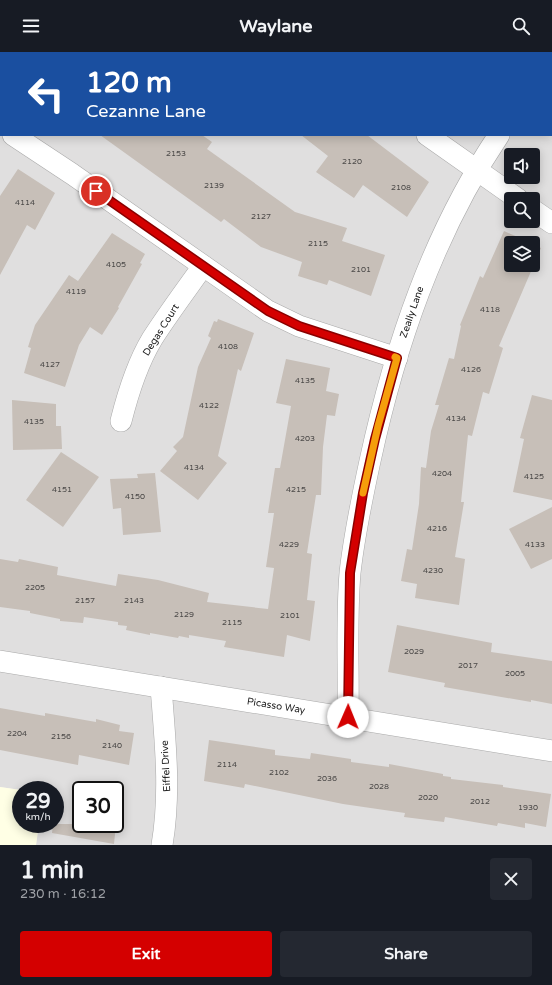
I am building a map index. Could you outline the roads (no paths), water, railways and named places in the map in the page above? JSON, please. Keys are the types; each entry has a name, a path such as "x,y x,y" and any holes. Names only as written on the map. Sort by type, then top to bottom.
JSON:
{"street":[{"path":"15,136 72,174 268,311 299,326 397,358"},
{"path":"429,136 508,192"},
{"name":"Zeally Lane","path":"348,717 350,573 368,471 378,426 416,297 430,263 476,170 498,136"},
{"path":"540,215 552,223"},
{"name":"Degas Court","path":"121,421 137,369 152,339 203,266"},
{"name":"Picasso Way","path":"0,661 552,751"},
{"name":"Eiffel Drive","path":"161,687 168,785 166,822 162,845"}]}
